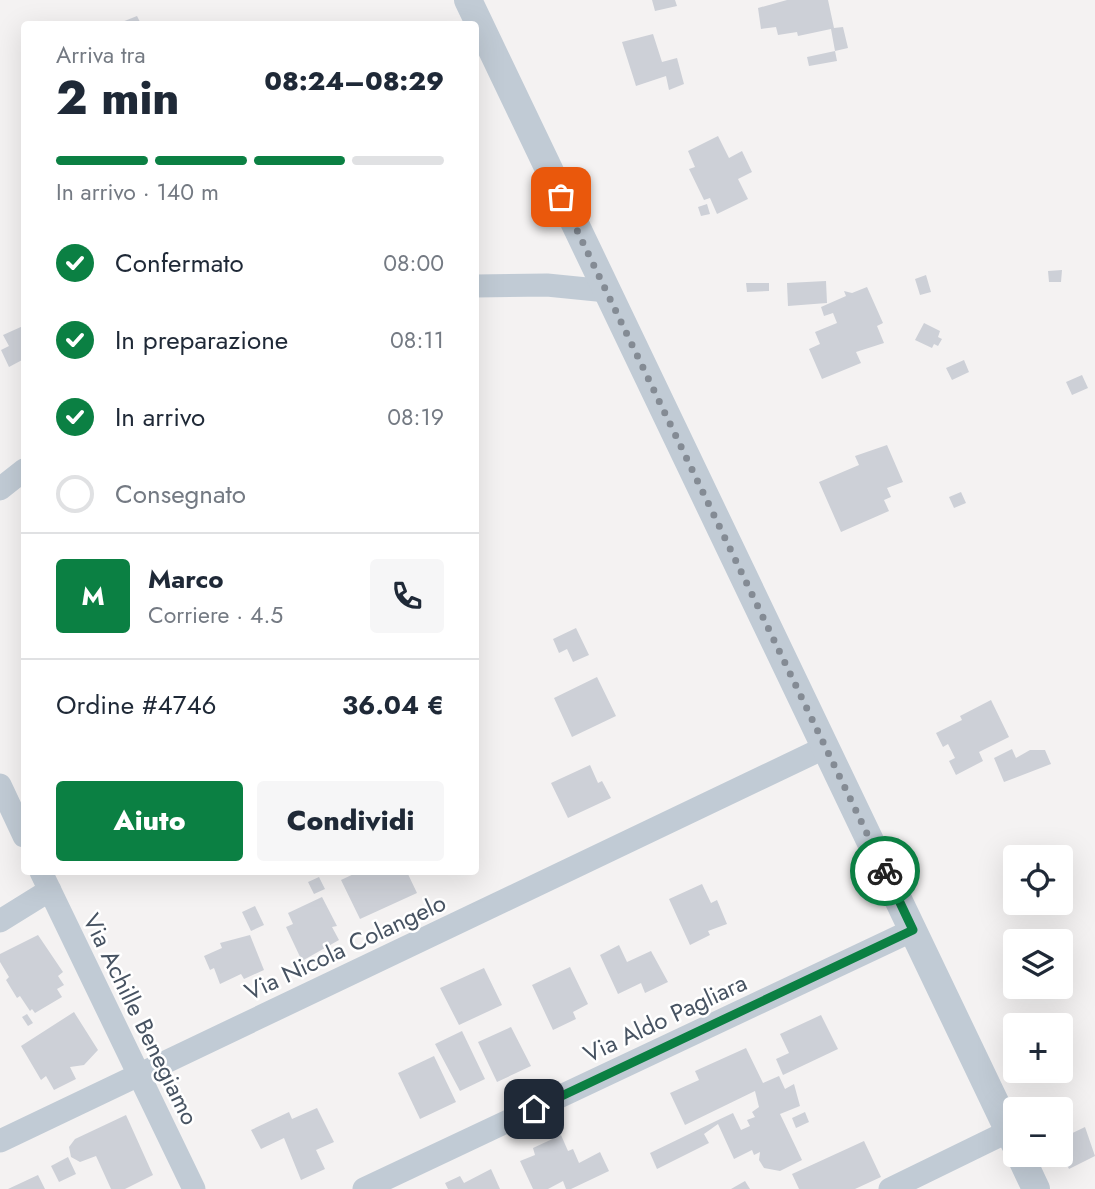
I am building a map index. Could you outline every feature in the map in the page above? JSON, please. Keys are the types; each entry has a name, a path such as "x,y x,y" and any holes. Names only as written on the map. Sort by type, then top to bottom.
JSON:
{"street":[{"path":"468,0 478,21"},
{"path":"479,23 1003,1119"},
{"path":"479,286 548,285 607,291"},
{"path":"0,489 21,472"},
{"name":"Via Nicola Colangelo","path":"0,1141 825,747"},
{"path":"0,785 21,830"},
{"path":"0,920 46,881"},
{"name":"Via Achille Benegiamo","path":"46,881 194,1189"},
{"name":"Via Aldo Pagliara","path":"364,1189 913,930"},
{"path":"890,1189 1003,1148"},
{"path":"1026,1167 1036,1189"}],"building":[{"path":"652,0 675,0 677,6 655,11"},
{"path":"787,0 828,0 834,28 843,27 848,48 835,51 831,29 798,36 797,32 778,35 776,27 761,29 758,8"},
{"path":"137,16 140,21 124,21"},
{"path":"653,34 662,62 677,58 684,84 669,90 666,76 636,86 622,42"},
{"path":"835,51 837,61 809,66 807,57"},
{"path":"718,136 729,158 742,151 752,172 738,179 748,199 717,214 710,198 704,200 689,169 695,167 688,151"},
{"path":"707,204 710,214 701,216 698,207"},
{"path":"1062,270 1061,282 1049,282 1048,271"},
{"path":"926,275 931,292 920,295 915,279"},
{"path":"826,281 827,303 788,306 787,283"},
{"path":"746,283 769,283 769,291 747,292"},
{"path":"867,287 883,323 877,326 884,343 856,352 861,363 822,379 809,349 820,344 815,332 837,323 833,313 824,316 821,307 846,296 844,291 852,293"},
{"path":"924,323 940,331 938,337 942,339 938,346 934,344 932,348 915,340"},
{"path":"21,327 21,361 9,367 1,350 9,346 3,335"},
{"path":"964,360 969,372 952,380 946,368"},
{"path":"1082,375 1088,388 1072,395 1066,382"},
{"path":"887,445 903,482 887,488 891,497 884,500 889,511 841,532 819,482 859,465 855,456"},
{"path":"961,492 966,503 954,508 949,497"},
{"path":"576,628 589,655 573,662 567,649 559,653 553,639"},
{"path":"597,677 616,716 572,737 554,698"},
{"path":"991,700 1009,737 979,752 983,761 956,775 949,761 955,758 948,744 943,747 936,733 962,720 960,716"},
{"path":"1012,749 1016,758 1030,750 1045,750 1051,764 1004,782 994,758"},
{"path":"590,765 598,783 602,781 611,798 568,818 551,783"},
{"path":"352,875 408,875 417,893 360,919 341,880"},
{"path":"319,877 325,889 314,894 308,882"},
{"path":"702,884 711,903 717,900 727,924 708,931 710,935 690,945 669,899"},
{"path":"322,897 337,926 332,927 339,940 302,961 286,927 293,924 288,913"},
{"path":"255,906 264,925 251,931 242,912"},
{"path":"38,935 63,972 58,976 64,985 57,989 62,997 35,1013 32,1009 30,1011 20,996 17,998 6,980 9,977 0,962 0,954"},
{"path":"250,935 264,970 244,979 241,974 220,984 214,968 210,970 204,956 222,948 220,943"},
{"path":"619,945 627,962 651,951 668,982 645,993 641,983 618,994 600,955"},
{"path":"570,967 588,1004 573,1012 576,1019 553,1030 532,985"},
{"path":"484,968 502,1005 459,1025 440,988"},
{"path":"74,1012 98,1050 84,1065 70,1067 76,1079 54,1090 46,1076 41,1080 21,1046"},
{"path":"27,1014 33,1023 28,1026 22,1017"},
{"path":"821,1015 838,1049 783,1075 776,1059 789,1053 780,1034"},
{"path":"511,1027 531,1066 497,1082 478,1042"},
{"path":"462,1031 485,1079 460,1091 435,1044"},
{"path":"746,1048 763,1083 779,1076 785,1089 794,1084 800,1106 780,1114 802,1160 780,1171 764,1168 759,1160 760,1152 754,1155 752,1150 734,1159 718,1124 704,1134 709,1143 657,1169 650,1153 733,1113 741,1130 750,1126 747,1120 755,1117 752,1112 759,1107 755,1091 685,1125 670,1093 699,1080 695,1071"},
{"path":"434,1056 456,1102 420,1119 398,1073"},
{"path":"317,1108 334,1142 316,1150 325,1169 301,1180 284,1138 261,1149 251,1130 289,1112 292,1119"},
{"path":"805,1112 809,1122 796,1128 792,1118"},
{"path":"126,1115 153,1175 125,1189 111,1189 96,1156 80,1162 71,1157 69,1147 75,1139"},
{"path":"1085,1127 1095,1156 1073,1167 1073,1133"},
{"path":"561,1135 568,1151 573,1149 579,1163 600,1152 609,1171 571,1189 566,1189 563,1181 548,1189 533,1189 520,1161 535,1155 533,1148"},
{"path":"864,1141 881,1177 855,1189 799,1189 792,1174"},
{"path":"68,1157 76,1174 59,1182 51,1166"},
{"path":"491,1169 500,1189 448,1189 445,1183 460,1176 464,1183"},
{"path":"38,1175 45,1189 8,1189"},
{"path":"745,1181 750,1189 731,1189"}],"way so far":[{"path":"561,197 885,871"}],"route":[{"path":"534,1109 913,930 885,871"}]}
